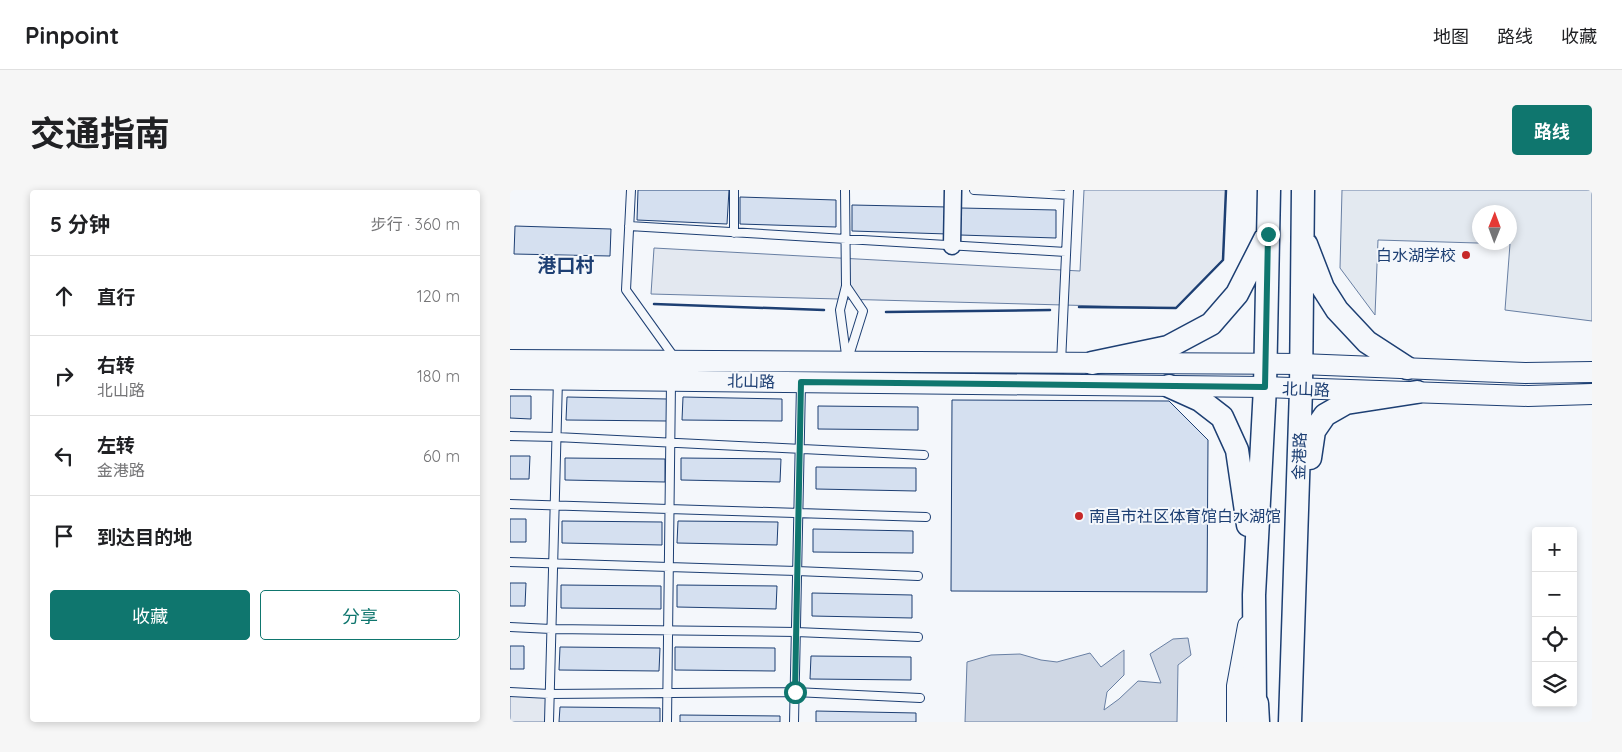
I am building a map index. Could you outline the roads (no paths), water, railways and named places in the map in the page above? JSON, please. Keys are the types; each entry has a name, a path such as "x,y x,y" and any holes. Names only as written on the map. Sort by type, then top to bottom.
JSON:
{"main road":[{"path":"1256,713 1254,595 1265,387 1269,190"},
{"name":"金港路","path":"1290,722 1301,389 1303,190"},
{"path":"1092,363 1168,346 1211,324 1237,294 1268,234"},
{"path":"1302,234 1323,288 1337,310 1368,342 1407,368"},
{"path":"1169,386 1200,400 1222,417 1237,450 1256,571"},
{"path":"1295,563 1314,431 1325,415 1346,403 1417,392"}],"street":[{"path":"952,246 953,190"},
{"name":"北山路","path":"510,360 1301,364 1525,372 1592,372"},
{"name":"北山路","path":"510,378 1265,387 1528,396 1592,394"},
{"path":"1236,722 1237,686 1254,595"}],"lane":[{"path":"631,190 626,290 676,361"},
{"path":"734,190 734,233"},
{"path":"845,190 846,286 840,310 847,362"},
{"path":"974,190 1068,193 1060,363"},
{"path":"629,226 1066,252"},
{"path":"846,286 863,311 847,362"},
{"path":"549,722 558,379"},
{"path":"667,722 671,380"},
{"path":"794,722 801,382"},
{"path":"510,436 924,455"},
{"path":"510,504 926,517"},
{"path":"510,562 553,565 918,576"},
{"path":"510,627 796,632 918,637"},
{"path":"510,692 549,694 795,692 920,698"}],"place":[{"name":"白水湖学校","path":"1466,255"},
{"name":"南昌市社区体育馆白水湖馆","path":"1079,516"}],"district":[{"name":"港口村","path":"566,265"}]}
